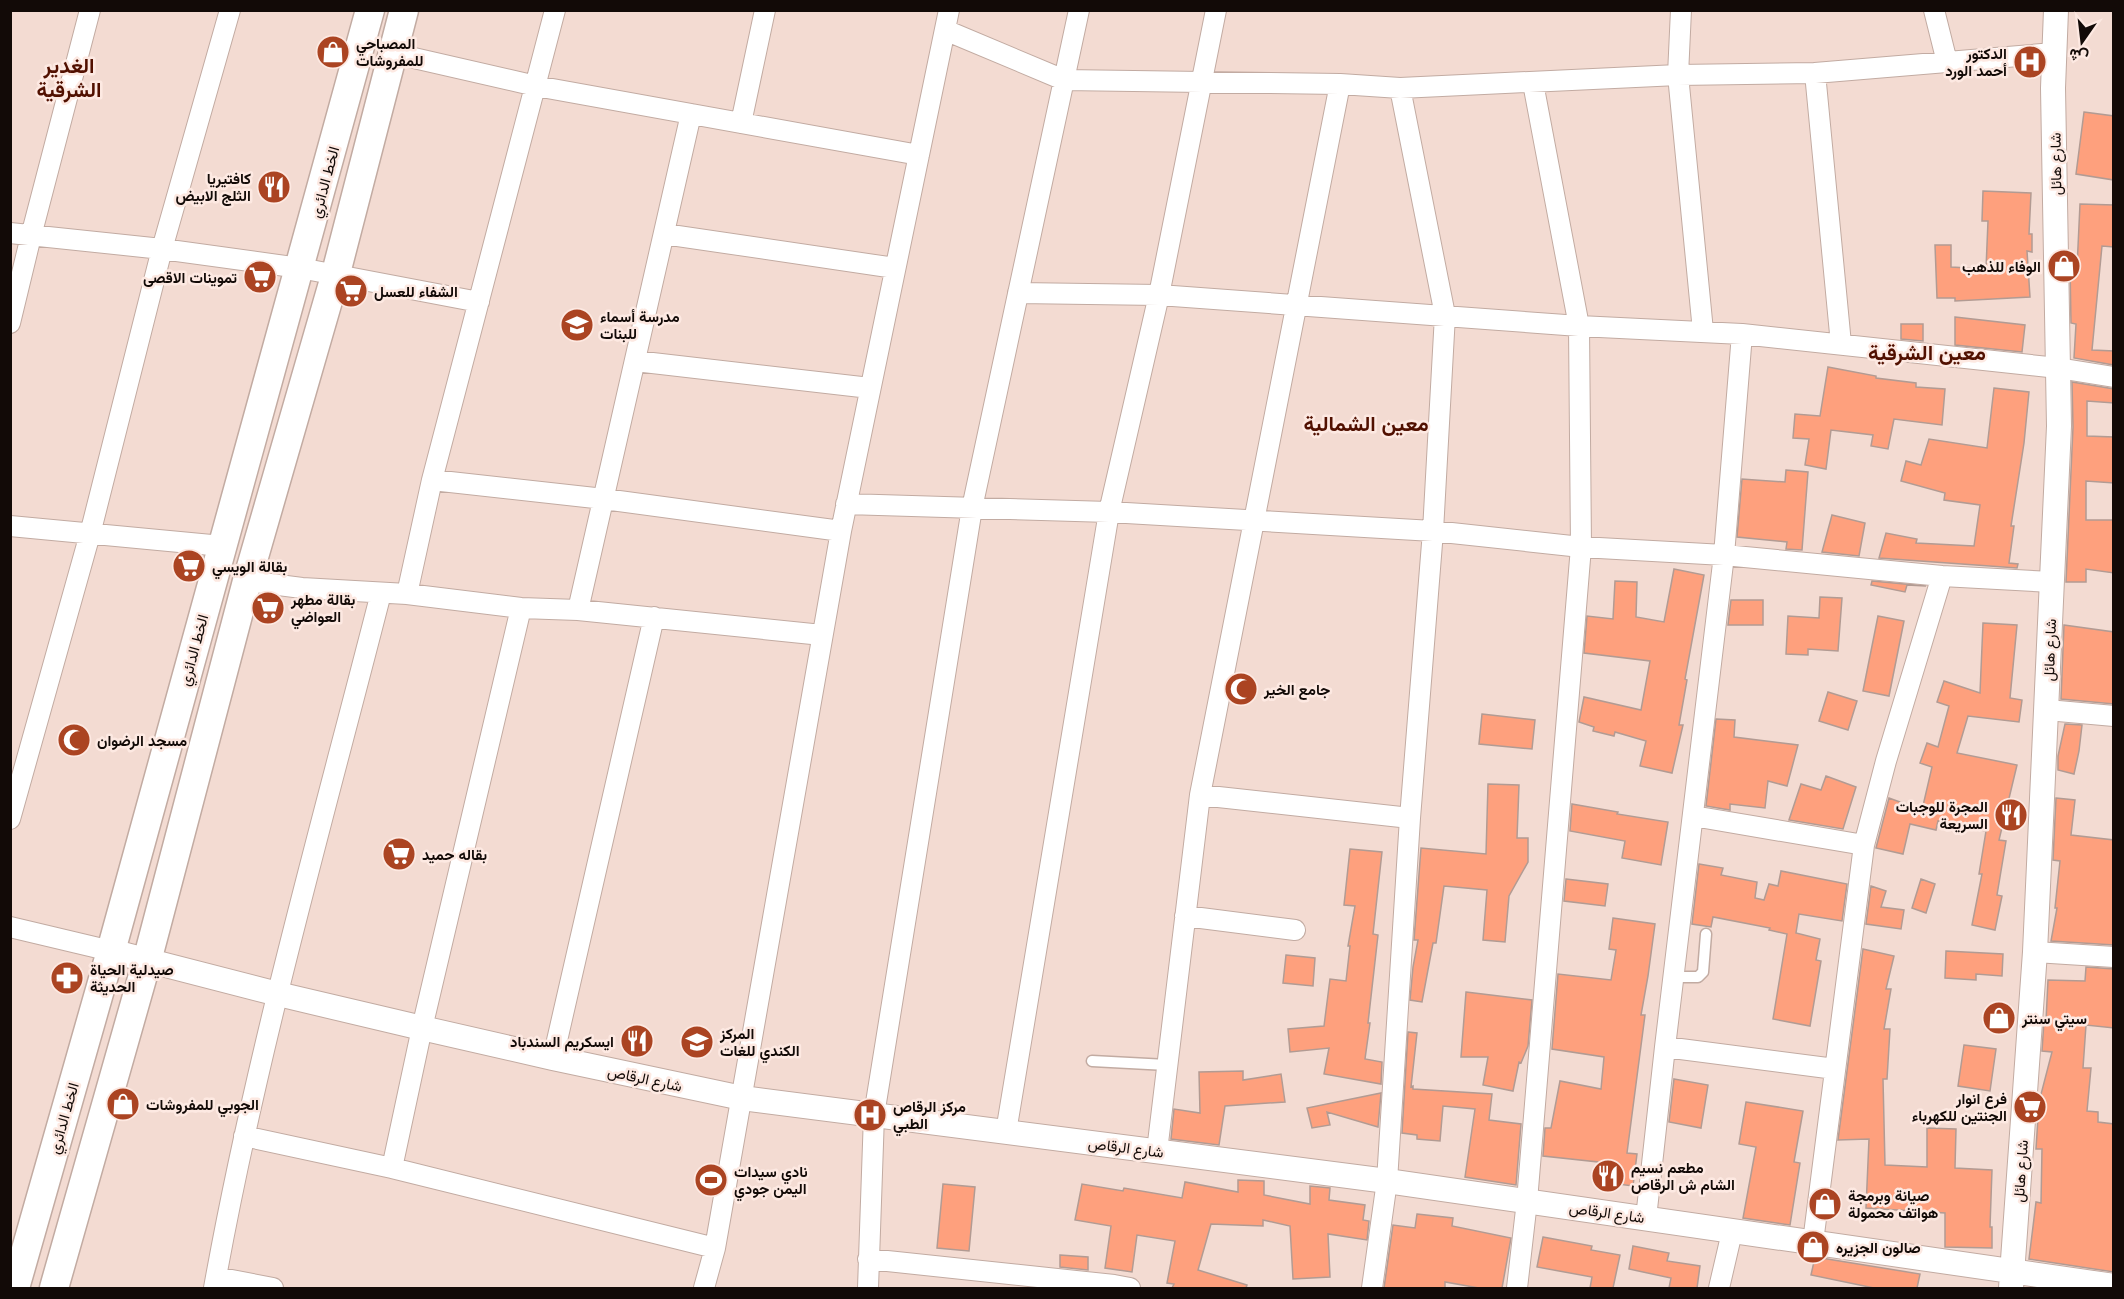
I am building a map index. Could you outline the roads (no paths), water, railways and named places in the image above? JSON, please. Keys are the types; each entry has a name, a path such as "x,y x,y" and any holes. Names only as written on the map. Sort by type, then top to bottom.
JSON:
{"main road":[{"name":"الخط الدائري","path":"15,1288 111,951 370,10"},
{"path":"54,1288 147,961 248,581 336,273 404,10"}],"street":[{"path":"10,323 90,10"},
{"path":"10,819 90,534 162,249 230,10"},
{"path":"407,594 432,480 555,10"},
{"path":"741,123 765,10"},
{"path":"868,1288 874,1114 972,508 1080,10"},
{"path":"1006,1132 1109,512 1159,295 1216,10"},
{"path":"1681,10 1678,75 1703,331"},
{"path":"1934,10 1947,62"},
{"name":"شارع هائل","path":"2012,1279 2035,952 2058,426 2054,53 2056,10"},
{"path":"704,1288 715,1248 846,504 947,20 1064,80 1202,81 1400,87 1678,75 1815,73 2054,53"},
{"path":"392,53 536,86 919,155"},
{"path":"1815,73 1840,344"},
{"path":"1516,1288 1527,1201 1581,547 1579,326 1533,83"},
{"path":"1157,1151 1200,795 1340,84"},
{"path":"1372,1288 1387,1181 1410,818 1433,531 1445,315 1400,87"},
{"path":"579,610 692,114"},
{"path":"10,234 162,249 336,273 479,302"},
{"path":"664,234 895,268"},
{"path":"1018,292 1159,295 1579,326 1742,334 2058,368 2114,377"},
{"path":"1646,1218 1724,555 1742,334"},
{"path":"635,361 870,388"},
{"path":"432,480 604,499 841,531"},
{"path":"846,504 1109,512 1433,531 1581,547 1724,555 1942,576 2052,582"},
{"path":"10,526 222,546"},
{"path":"1813,1242 1864,845 1886,761 1942,576"},
{"path":"248,581 293,588 407,594 521,608 579,610 822,636"},
{"path":"273,1288 215,1283 244,1136 278,994 381,593"},
{"path":"392,1168 422,1028 521,608"},
{"path":"553,1058 654,618"},
{"path":"2047,710 2114,716"},
{"path":"1200,795 1410,818"},
{"path":"1693,816 1864,845"},
{"path":"1185,916 1295,930"},
{"path":"10,927 111,951"},
{"name":"شارع الرقاص","path":"111,951 422,1028 742,1098 1387,1181 1813,1242 2012,1279 2114,1286"},
{"path":"2035,952 2114,957"},
{"path":"1665,1047 1835,1069"},
{"path":"244,1136 392,1168 715,1248"},
{"path":"1719,1288 1732,1232"},
{"path":"868,1259 1130,1288"}],"lane":[{"path":"1673,977 1698,977 1703,972 1706,934"},
{"path":"1092,1061 1167,1065"}],"place":[{"name":"المصباحي للمفروشات","path":"333,52"},
{"name":"الدكتور أحمد الورد","path":"2030,62"},
{"name":"كافتيريا الثلج الابيض","path":"274,187"},
{"name":"الوفاء للذهب","path":"2064,266"},
{"name":"تموينات الاقصى","path":"260,277"},
{"name":"الشفاء للعسل","path":"351,291"},
{"name":"مدرسة أسماء للبنات","path":"577,325"},
{"name":"بقالة الويسي","path":"189,566"},
{"name":"بقالة مطهر العواضي","path":"268,608"},
{"name":"جامع الخير","path":"1241,689"},
{"name":"مسجد الرضوان","path":"74,740"},
{"name":"المجرة للوجبات السريعة","path":"2011,815"},
{"name":"بقاله حميد","path":"399,854"},
{"name":"صيدلية الحياة الحديثة","path":"67,978"},
{"name":"سيتي سنتر","path":"1999,1018"},
{"name":"ايسكريم السندباد","path":"637,1041"},
{"name":"المركز الكندي للغات","path":"697,1042"},
{"name":"الجوبي للمفروشات","path":"123,1104"},
{"name":"فرع انوار الجنتين للكهرباء","path":"2030,1107"},
{"name":"مركز الرقاص الطبي","path":"870,1115"},
{"name":"مطعم نسيم الشام ش الرقاص","path":"1608,1176"},
{"name":"نادي سيدات اليمن جودي","path":"711,1180"},
{"name":"صيانة وبرمجة هواتف محمولة","path":"1825,1204"},
{"name":"صالون الجزيره","path":"1813,1247"}],"district":[{"name":"الغدير الشرقية","path":"69,77"},
{"name":"معين الشرقية","path":"1927,352"},
{"name":"معين الشمالية","path":"1366,423"}]}
